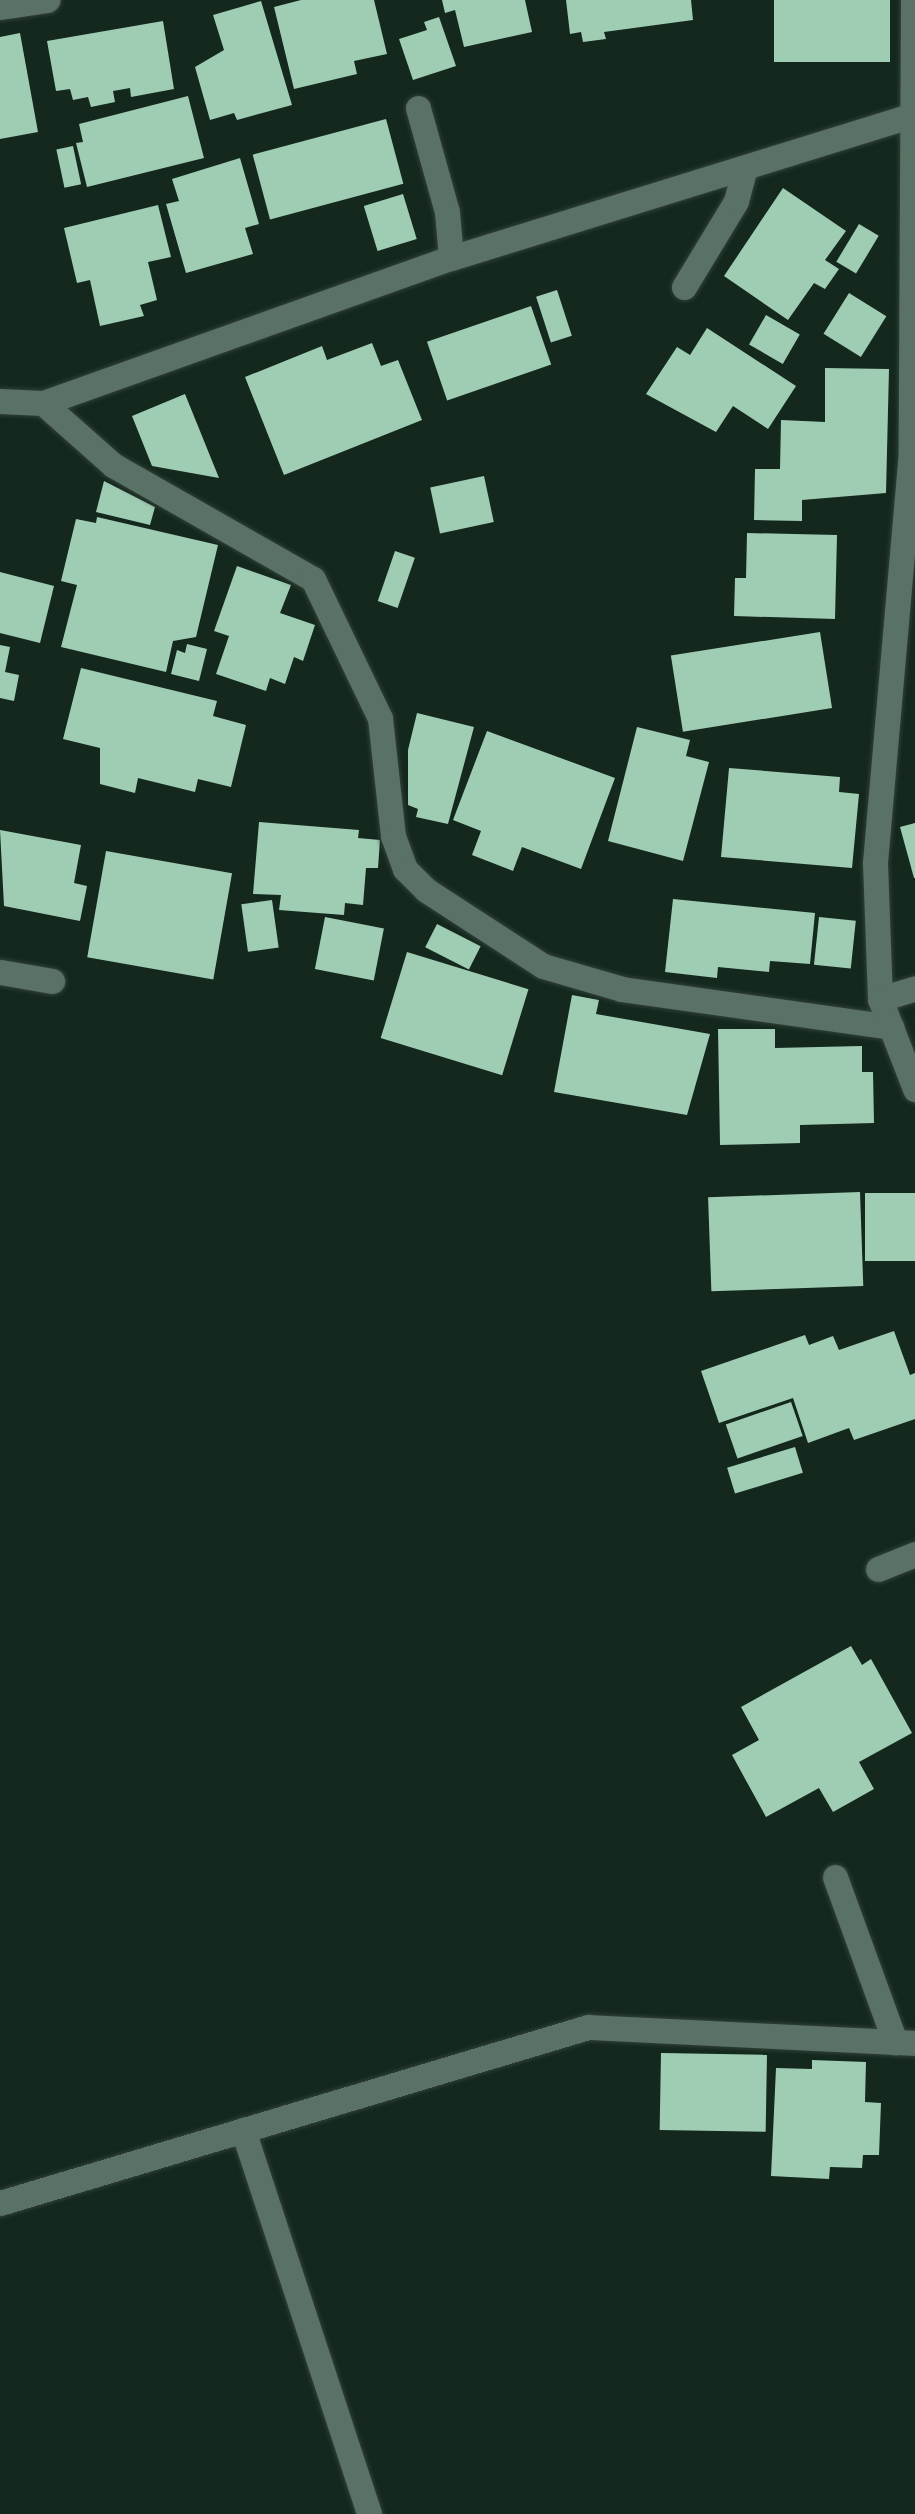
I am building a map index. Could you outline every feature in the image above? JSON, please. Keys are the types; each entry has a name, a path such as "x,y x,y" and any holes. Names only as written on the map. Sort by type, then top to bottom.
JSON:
{"street":[{"path":"0,7 47,0"},
{"path":"913,0 912,451 875,863 880,998 915,1089"},
{"path":"418,108 447,212 451,258"},
{"path":"0,401 44,403 451,258 914,115"},
{"path":"684,287 736,201 745,167"},
{"path":"44,403 113,465 314,580 380,718 393,836 405,869 426,890 543,966 622,988 891,1027"},
{"path":"0,972 52,981"},
{"path":"880,998 915,988"},
{"path":"878,1569 915,1554"},
{"path":"0,2202 588,2027 905,2042 835,1876"},
{"path":"243,2130 369,2514"}],"building":[{"path":"301,0 374,0 387,54 354,61 357,74 294,89 274,7"},
{"path":"442,0 525,0 532,32 464,47 455,10 445,13"},
{"path":"566,0 691,0 693,20 604,32 606,39 583,42 581,32 570,34"},
{"path":"774,0 890,0 890,62 774,62"},
{"path":"261,1 292,105 237,120 234,113 210,120 195,67 224,50 213,15"},
{"path":"439,17 456,66 413,80 399,39 427,30 424,22"},
{"path":"163,21 174,89 131,97 130,88 113,91 115,102 91,107 88,97 73,100 70,89 56,91 47,41"},
{"path":"20,33 38,132 0,139 0,37"},
{"path":"188,96 204,158 87,187 76,143 83,142 79,124"},
{"path":"386,119 403,184 270,219 253,155"},
{"path":"73,146 81,184 64,188 56,150"},
{"path":"240,158 259,224 245,228 253,254 186,273 166,204 179,201 172,179"},
{"path":"783,188 846,231 825,260 839,269 825,289 814,283 788,320 724,276"},
{"path":"403,194 417,239 378,251 364,206"},
{"path":"158,205 171,257 148,262 157,300 140,305 144,316 100,326 90,280 77,283 64,228"},
{"path":"859,224 879,236 856,274 836,262"},
{"path":"557,290 572,336 551,342 536,297"},
{"path":"849,293 886,316 861,357 824,334"},
{"path":"531,306 551,365 447,400 427,342"},
{"path":"766,315 800,334 783,364 749,344"},
{"path":"707,328 796,386 768,429 733,406 716,432 646,394 677,347 690,355"},
{"path":"372,343 381,366 398,360 422,420 284,475 245,377 322,346 327,360"},
{"path":"825,368 889,369 886,493 802,500 802,521 754,520 755,469 780,469 781,420 825,422"},
{"path":"185,394 219,478 152,466 132,416"},
{"path":"484,476 494,522 440,533 430,487"},
{"path":"104,481 155,507 150,525 96,512"},
{"path":"97,517 218,545 196,637 173,641 166,672 61,647 77,585 61,581 76,519 96,523"},
{"path":"747,533 837,535 835,619 734,616 735,578 746,578"},
{"path":"395,551 415,558 398,608 378,601"},
{"path":"237,566 291,585 280,613 315,625 303,661 294,657 285,684 270,678 266,691 216,674 229,636 214,631"},
{"path":"0,572 54,586 40,643 0,633"},
{"path":"820,632 832,708 683,732 671,656"},
{"path":"187,644 207,649 199,681 171,674 177,650 185,653"},
{"path":"0,645 10,647 5,672 19,675 14,701 0,698"},
{"path":"81,668 217,701 213,716 246,725 231,787 198,779 195,792 138,778 135,793 100,784 100,748 63,739"},
{"path":"417,713 474,727 448,824 416,817 418,809 408,805 408,750"},
{"path":"637,727 690,740 686,756 709,762 683,861 608,841"},
{"path":"487,731 615,778 581,869 522,847 513,871 472,855 481,831 453,820"},
{"path":"729,768 840,777 839,792 859,794 852,868 721,857"},
{"path":"259,822 359,830 358,838 380,840 378,868 366,868 363,905 345,903 344,915 279,910 281,895 253,894"},
{"path":"915,823 915,878 914,878 900,827"},
{"path":"0,830 81,845 74,883 87,886 80,921 4,906"},
{"path":"106,851 232,873 213,980 87,957"},
{"path":"673,899 815,913 810,964 770,961 769,972 718,967 717,978 665,972"},
{"path":"272,900 279,948 248,952 241,904"},
{"path":"325,917 384,928 374,980 315,969"},
{"path":"819,917 856,921 851,969 814,965"},
{"path":"437,924 481,946 469,969 425,947"},
{"path":"407,952 528,989 502,1075 381,1038"},
{"path":"572,995 599,1000 596,1014 710,1034 687,1115 554,1092"},
{"path":"718,1029 775,1029 775,1048 862,1046 862,1072 873,1072 874,1123 800,1125 800,1143 720,1145"},
{"path":"860,1192 863,1286 711,1291 708,1197"},
{"path":"865,1193 915,1193 915,1261 865,1261"},
{"path":"894,1331 910,1375 915,1373 915,1419 854,1440 849,1428 808,1443 793,1398 719,1423 701,1371 805,1335 809,1345 833,1336 839,1350"},
{"path":"791,1402 803,1436 737,1459 726,1424"},
{"path":"795,1447 803,1473 735,1494 727,1468"},
{"path":"851,1646 862,1665 871,1659 912,1733 859,1762 874,1789 833,1812 819,1788 766,1817 732,1755 759,1740 741,1707"},
{"path":"661,2053 767,2055 766,2132 660,2130"},
{"path":"812,2060 866,2062 865,2102 881,2103 879,2155 863,2155 862,2168 830,2167 829,2179 771,2176 776,2068 812,2069"}]}
